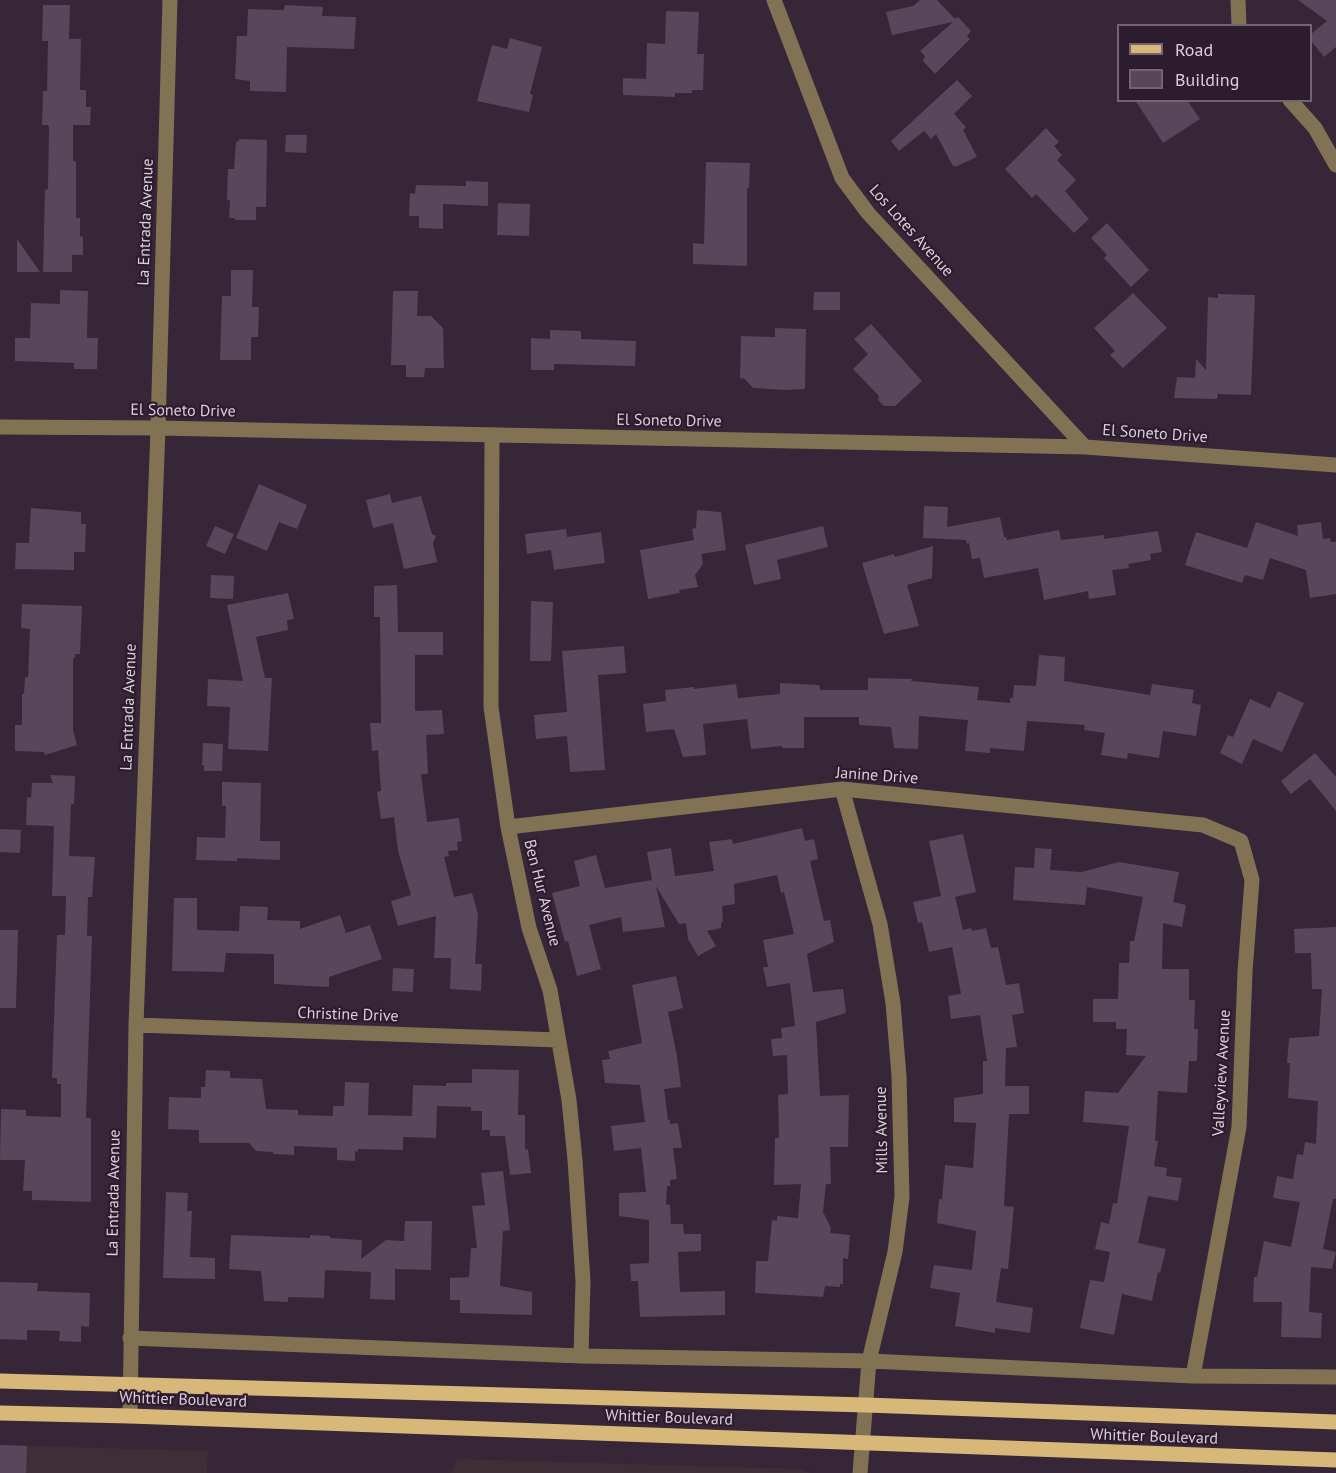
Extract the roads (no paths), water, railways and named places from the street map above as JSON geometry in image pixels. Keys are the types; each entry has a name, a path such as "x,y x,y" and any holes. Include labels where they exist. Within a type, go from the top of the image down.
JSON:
{"main road":[{"name":"Whittier Boulevard","path":"0,1381 1336,1422"},
{"name":"Whittier Boulevard","path":"0,1413 1336,1460"}],"street":[{"name":"La Entrada Avenue","path":"130,1416 136,1025 158,428 170,0"},
{"name":"Los Lotes Avenue","path":"774,0 842,178 868,213 1085,447"},
{"path":"1238,0 1239,24"},
{"path":"1292,102 1315,128 1336,165"},
{"name":"El Soneto Drive","path":"0,427 158,428 1085,447 1336,465"},
{"name":"Ben Hur Avenue","path":"492,435 491,707 508,827 530,928 550,990 569,1100 576,1160 583,1281 581,1356"},
{"name":"Janine Drive","path":"508,827 842,789 1203,825 1241,841"},
{"name":"Mills Avenue","path":"842,789 880,924 894,1003 899,1076 902,1197 895,1252 869,1360 860,1473"},
{"name":"Valleyview Avenue","path":"1193,1376 1239,1127 1245,972 1252,880 1241,841"},
{"name":"Christine Drive","path":"136,1025 558,1040"},
{"path":"130,1338 581,1356 869,1360 1193,1376 1336,1377"}]}
